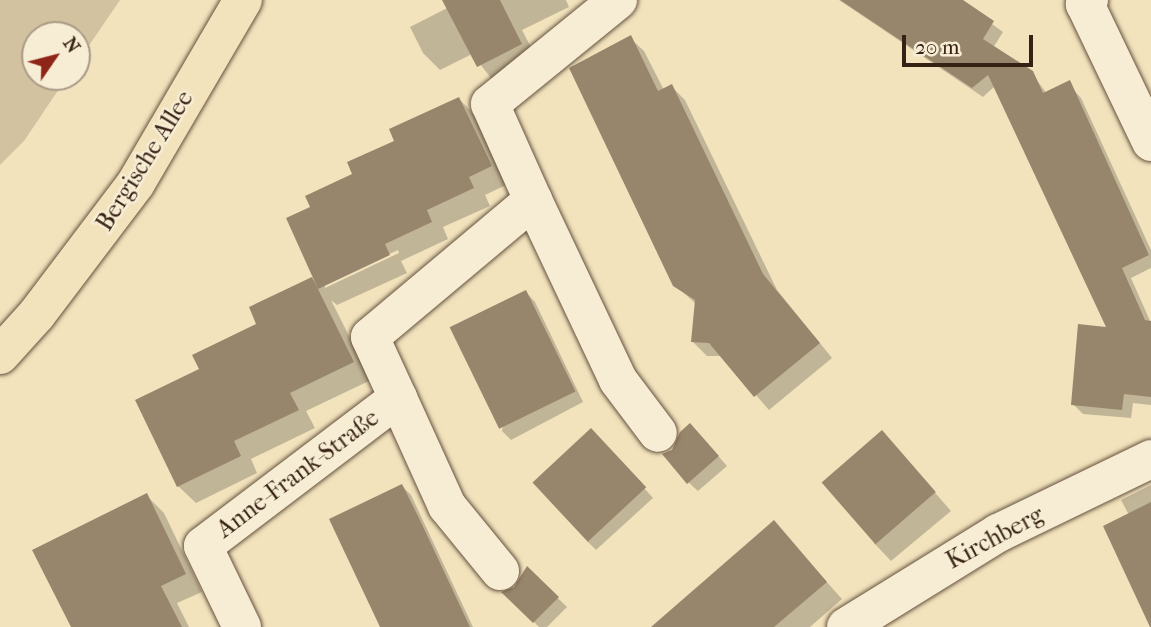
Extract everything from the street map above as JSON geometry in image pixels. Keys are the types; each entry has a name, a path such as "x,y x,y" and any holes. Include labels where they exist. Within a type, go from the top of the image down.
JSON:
{"main road":[{"name":"Bergische Allee","path":"0,355 37,314 136,183 243,0"}],"street":[{"path":"618,0 490,104 618,380 658,433"},
{"path":"1085,1 1151,142"},
{"name":"Anne-Frank-Straße","path":"500,571 447,506 370,337 533,200"},
{"path":"0,326 37,314"},
{"name":"Anne-Frank-Straße","path":"242,627 203,546 398,398"},
{"name":"Kirchberg","path":"859,623 998,533 1151,459"}],"shaded area":[{"path":"0,0 120,0 91,42 91,21 21,21 21,91 58,91 24,141 0,165"}],"building":[{"path":"442,0 500,0 522,44 477,67"},
{"path":"840,0 963,0 994,21 983,39 1033,71 1043,93 1070,80 1149,255 1122,268 1145,320 1151,321 1151,397 1124,394 1122,410 1071,405 1078,324 1106,327 988,75 972,88"},
{"path":"631,35 658,91 672,84 763,274 820,343 754,397 709,343 691,342 695,300 673,286 569,68"},
{"path":"459,97 492,166 469,177 474,188 427,210 432,222 385,244 390,255 318,289 286,218 310,207 305,196 352,174 347,162 394,141 389,129"},
{"path":"312,277 354,362 290,393 299,410 234,441 241,456 177,487 135,400 199,369 192,355 256,324 249,307"},
{"path":"526,290 576,392 499,429 450,327"},
{"path":"690,423 719,456 687,484 662,454 672,450 680,432"},
{"path":"591,428 646,487 588,542 532,483"},
{"path":"882,430 936,492 875,544 822,482"},
{"path":"402,484 470,627 380,627 329,519"},
{"path":"147,493 186,574 161,586 182,627 71,627 32,550"},
{"path":"1151,502 1151,627 1150,627 1103,526"},
{"path":"774,520 827,582 774,627 651,627"},
{"path":"527,566 559,597 533,623 501,592 514,587"}]}
